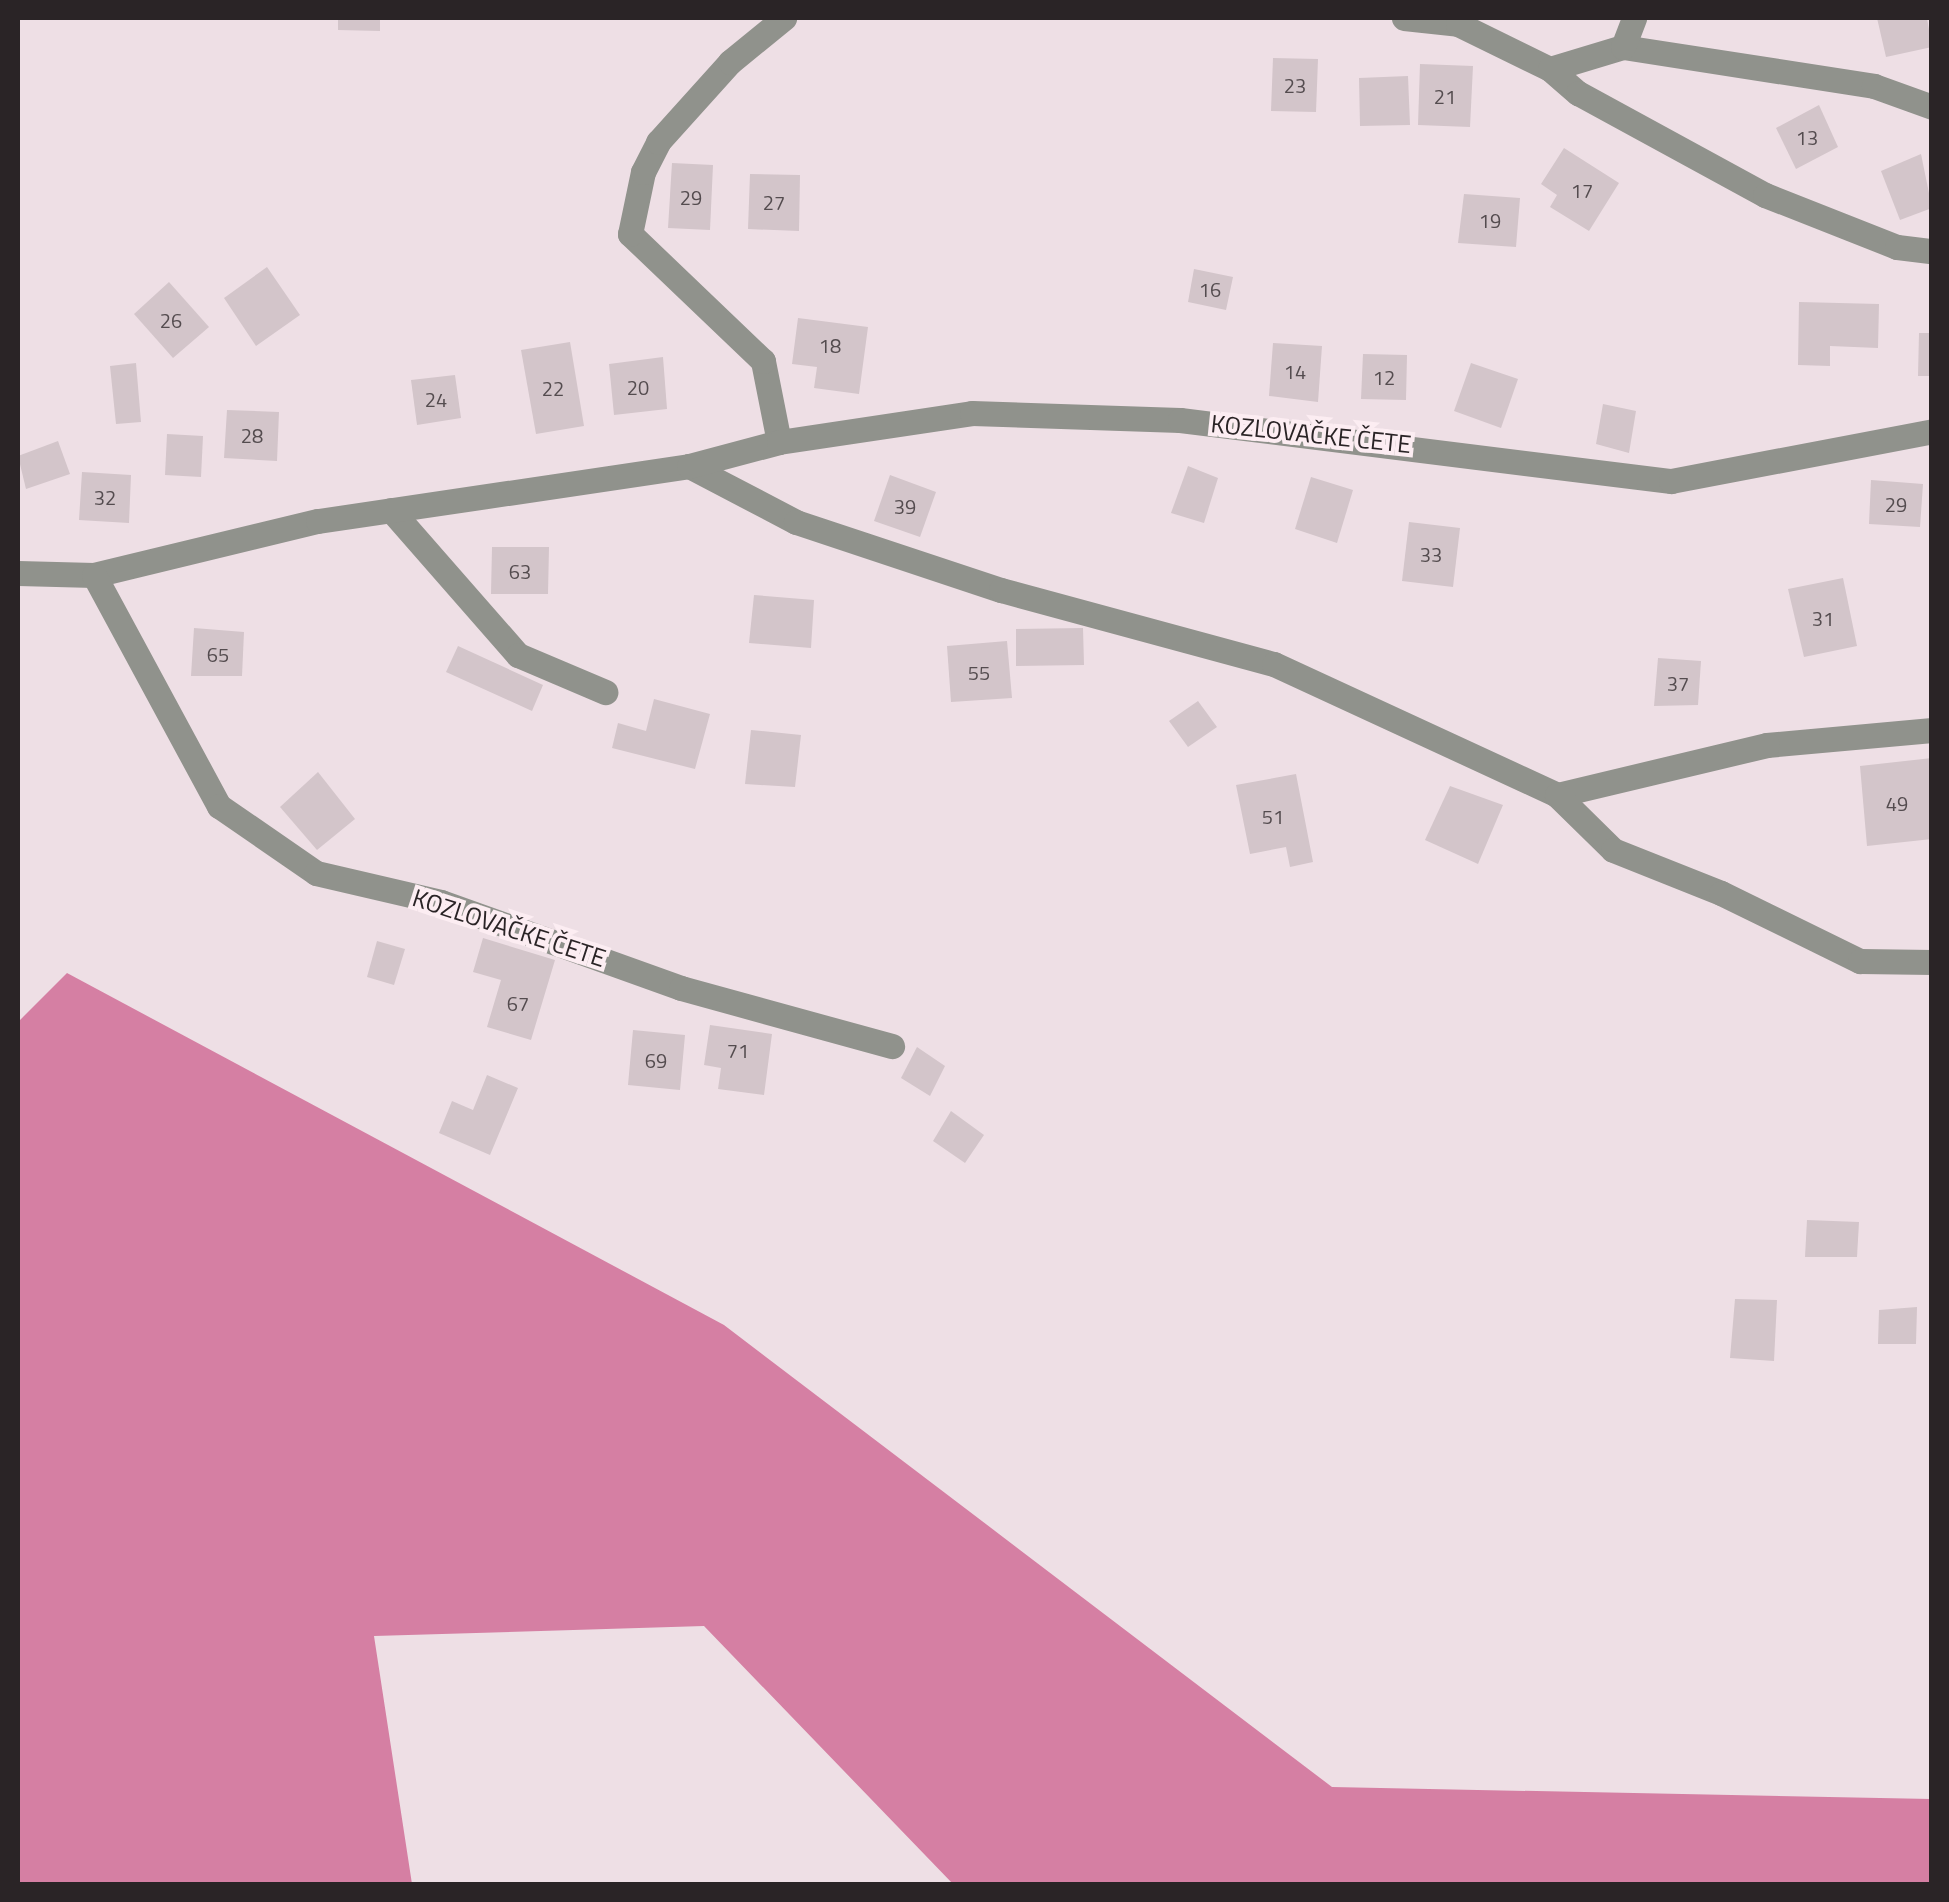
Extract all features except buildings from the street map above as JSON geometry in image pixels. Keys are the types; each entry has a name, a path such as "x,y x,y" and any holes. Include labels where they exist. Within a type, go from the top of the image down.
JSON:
{"street":[{"path":"779,442 763,361 630,234 643,172 658,142 730,62 784,18"},
{"path":"1404,18 1455,21 1550,69 1578,93 1765,196 1897,247 1932,251"},
{"path":"1623,47 1634,18"},
{"path":"1550,69 1623,47 1874,86 1932,107"},
{"name":"KOZLOVAČKE ČETE","path":"18,573 94,575 318,520 688,466 779,442 972,413 1180,420 1671,481 1932,431"},
{"path":"688,466 796,522 1001,590 1274,664 1557,795 1613,850 1721,893 1860,962 1932,962"},
{"path":"390,510 518,655 605,692"},
{"name":"KOZLOVAČKE ČETE","path":"94,575 219,806 316,873 440,902 681,988 892,1046"},
{"path":"1557,795 1767,745 1932,730"}],"shaded area":[{"path":"67,973 724,1325 1332,1787 1931,1799 1931,1884 953,1884 704,1626 374,1636 412,1884 18,1884 18,1022"}]}
